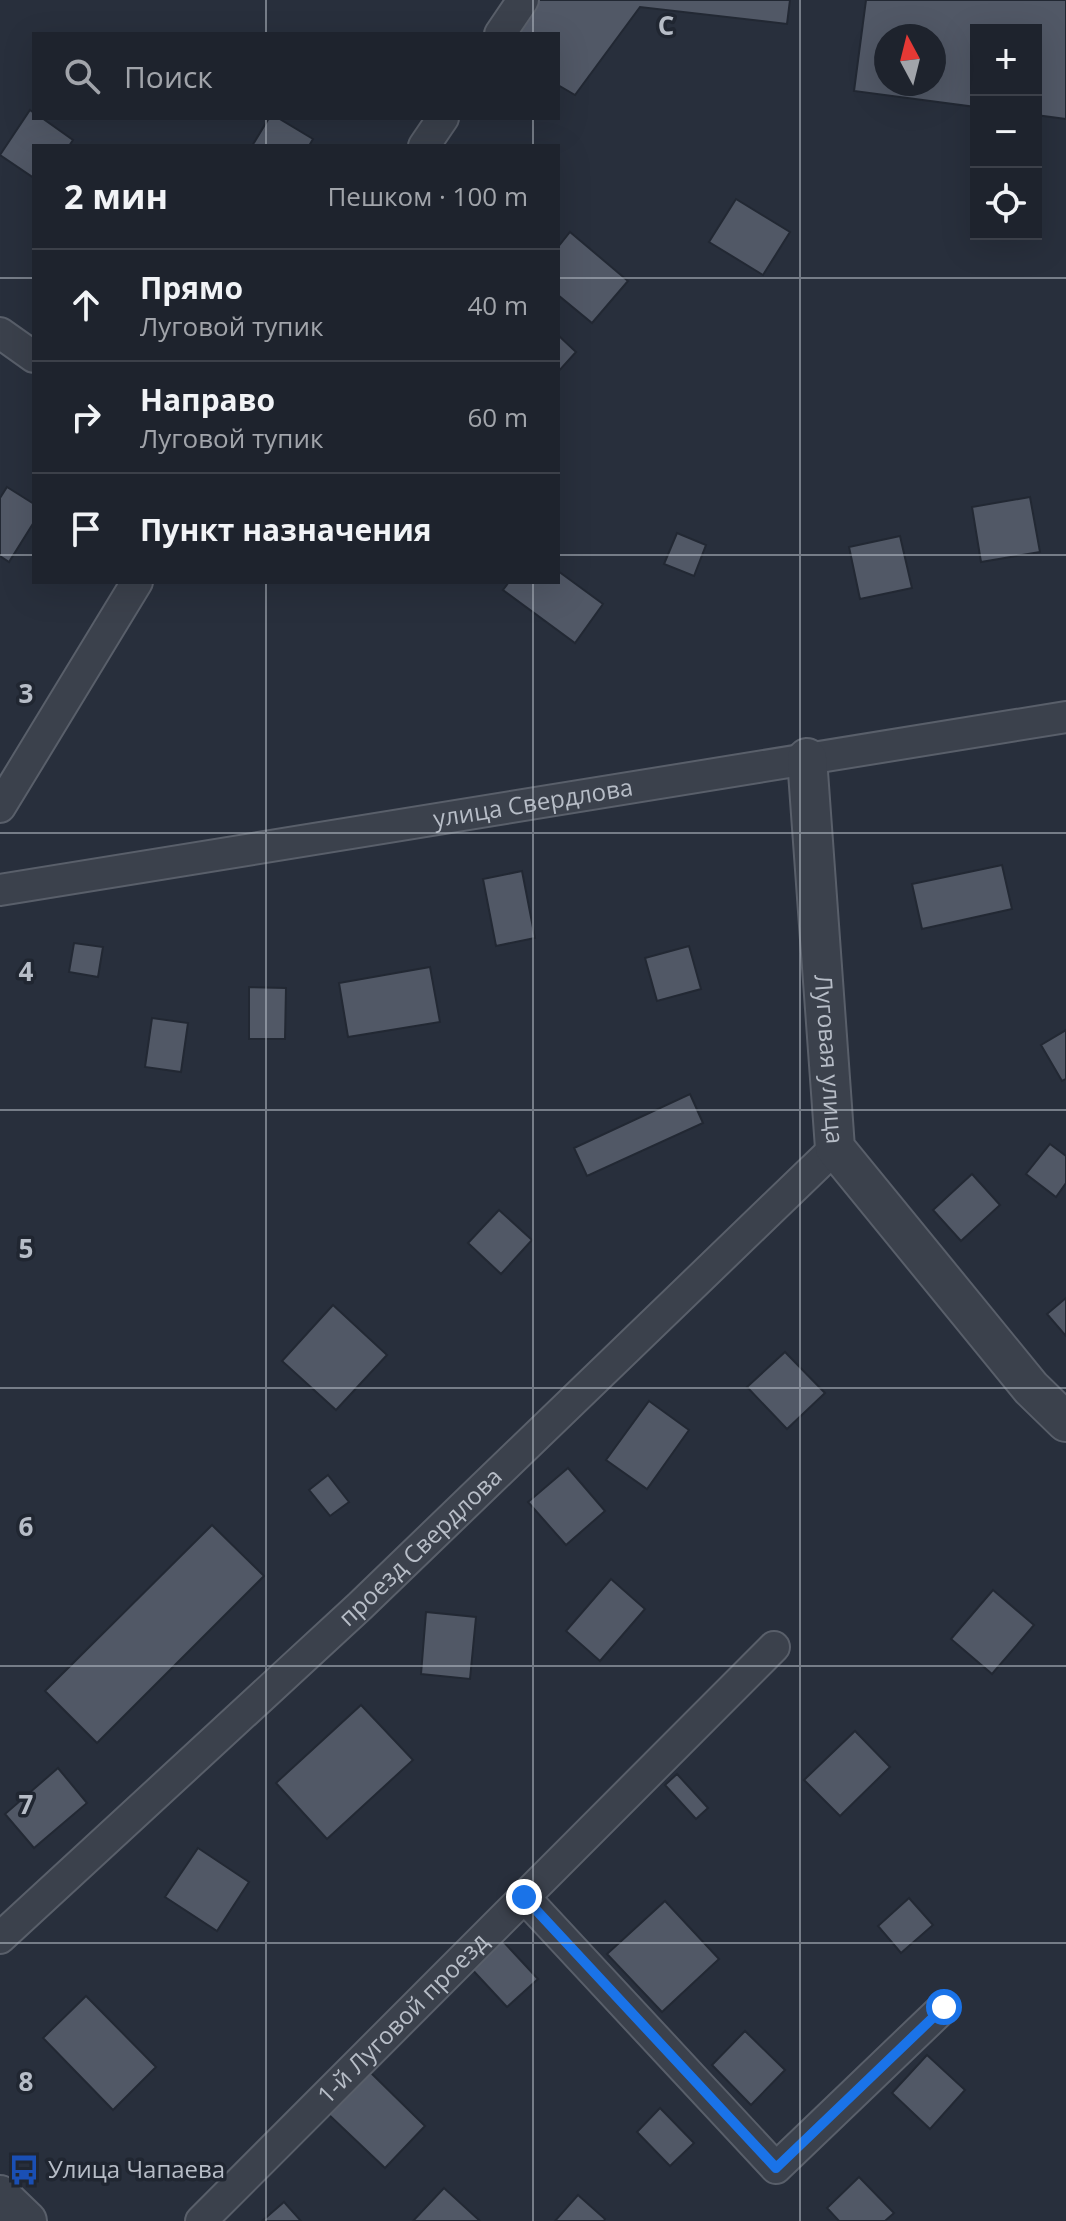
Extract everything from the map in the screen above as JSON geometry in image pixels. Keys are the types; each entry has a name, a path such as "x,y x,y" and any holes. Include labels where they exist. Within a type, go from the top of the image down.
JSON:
{"street":[{"path":"501,32 523,0"},
{"path":"425,144 442,120"},
{"path":"0,333 32,356"},
{"path":"0,807 136,584"},
{"name":"улица Свердлова","path":"0,890 1066,717"},
{"name":"Луговая улица","path":"807,758 835,1148 1031,1388 1066,1422"},
{"name":"проезд Свердлова","path":"0,1938 360,1606 835,1148"},
{"name":"1-й Луговой проезд","path":"201,2221 774,1647"},
{"path":"524,1897 776,2168 944,2007"},
{"path":"0,2195 27,2221"}],"building":[{"path":"535,0 790,0 787,24 640,7 575,95 560,86 560,32 513,32"},
{"path":"866,0 1066,0 1066,119 1042,116 1042,24 970,24 970,106 892,96 946,96 946,24 874,24 874,94 854,91"},
{"path":"30,110 32,120 45,120 73,140 70,144 32,144 32,177 0,155"},
{"path":"268,120 281,120 313,139 310,144 253,144"},
{"path":"736,199 790,232 763,275 709,242"},
{"path":"570,232 628,281 592,323 560,297 560,244"},
{"path":"560,337 576,352 560,370"},
{"path":"7,487 32,503 32,525 9,562 0,556 0,498"},
{"path":"1030,497 1040,552 981,562 972,507"},
{"path":"677,533 706,545 694,576 664,564"},
{"path":"900,536 912,588 860,599 849,547"},
{"path":"560,572 603,604 575,643 503,590 508,584 560,584"},
{"path":"1002,865 1012,909 922,929 912,884"},
{"path":"522,871 535,938 496,946 483,879"},
{"path":"74,943 103,947 98,977 69,972"},
{"path":"689,946 701,989 657,1001 645,958"},
{"path":"430,967 440,1022 348,1037 339,983"},
{"path":"249,987 286,988 285,1039 249,1039"},
{"path":"152,1018 188,1023 181,1072 145,1067"},
{"path":"1066,1030 1066,1079 1062,1081 1041,1045"},
{"path":"690,1094 703,1123 587,1176 574,1148"},
{"path":"1050,1144 1066,1156 1066,1183 1056,1197 1026,1174"},
{"path":"972,1174 1000,1205 961,1241 933,1210"},
{"path":"499,1210 532,1240 501,1274 468,1243"},
{"path":"1066,1298 1066,1336 1047,1314"},
{"path":"333,1305 387,1355 336,1410 282,1361"},
{"path":"785,1352 825,1393 787,1429 747,1387"},
{"path":"649,1401 689,1430 647,1489 606,1460"},
{"path":"568,1468 605,1511 566,1545 528,1502"},
{"path":"328,1475 349,1502 330,1516 309,1490"},
{"path":"212,1525 264,1576 97,1743 45,1691"},
{"path":"611,1579 645,1609 600,1661 566,1631"},
{"path":"993,1590 1034,1625 992,1674 951,1639"},
{"path":"426,1612 476,1617 470,1679 421,1674"},
{"path":"361,1705 413,1760 327,1839 276,1783"},
{"path":"855,1731 890,1767 840,1816 804,1780"},
{"path":"58,1768 87,1803 34,1848 5,1814"},
{"path":"677,1774 708,1808 696,1819 665,1785"},
{"path":"198,1848 249,1882 217,1931 165,1897"},
{"path":"909,1898 933,1925 901,1953 878,1926"},
{"path":"665,1901 719,1959 662,2012 607,1954"},
{"path":"499,1937 538,1979 507,2007 468,1965"},
{"path":"86,1996 156,2067 113,2110 43,2038"},
{"path":"745,2031 785,2070 751,2105 712,2065"},
{"path":"927,2055 965,2090 930,2129 892,2093"},
{"path":"368,2070 425,2126 385,2168 327,2113"},
{"path":"660,2108 694,2143 670,2166 637,2132"},
{"path":"859,2177 894,2213 885,2221 839,2221 827,2208"},
{"path":"444,2188 480,2221 413,2221"},
{"path":"578,2195 605,2219 604,2221 555,2221"},
{"path":"284,2202 301,2221 262,2221"}],"place":[{"name":"Улица Чапаева","path":"24,2170"}],"route":[{"path":"524,1897 776,2168 944,2007"}]}
